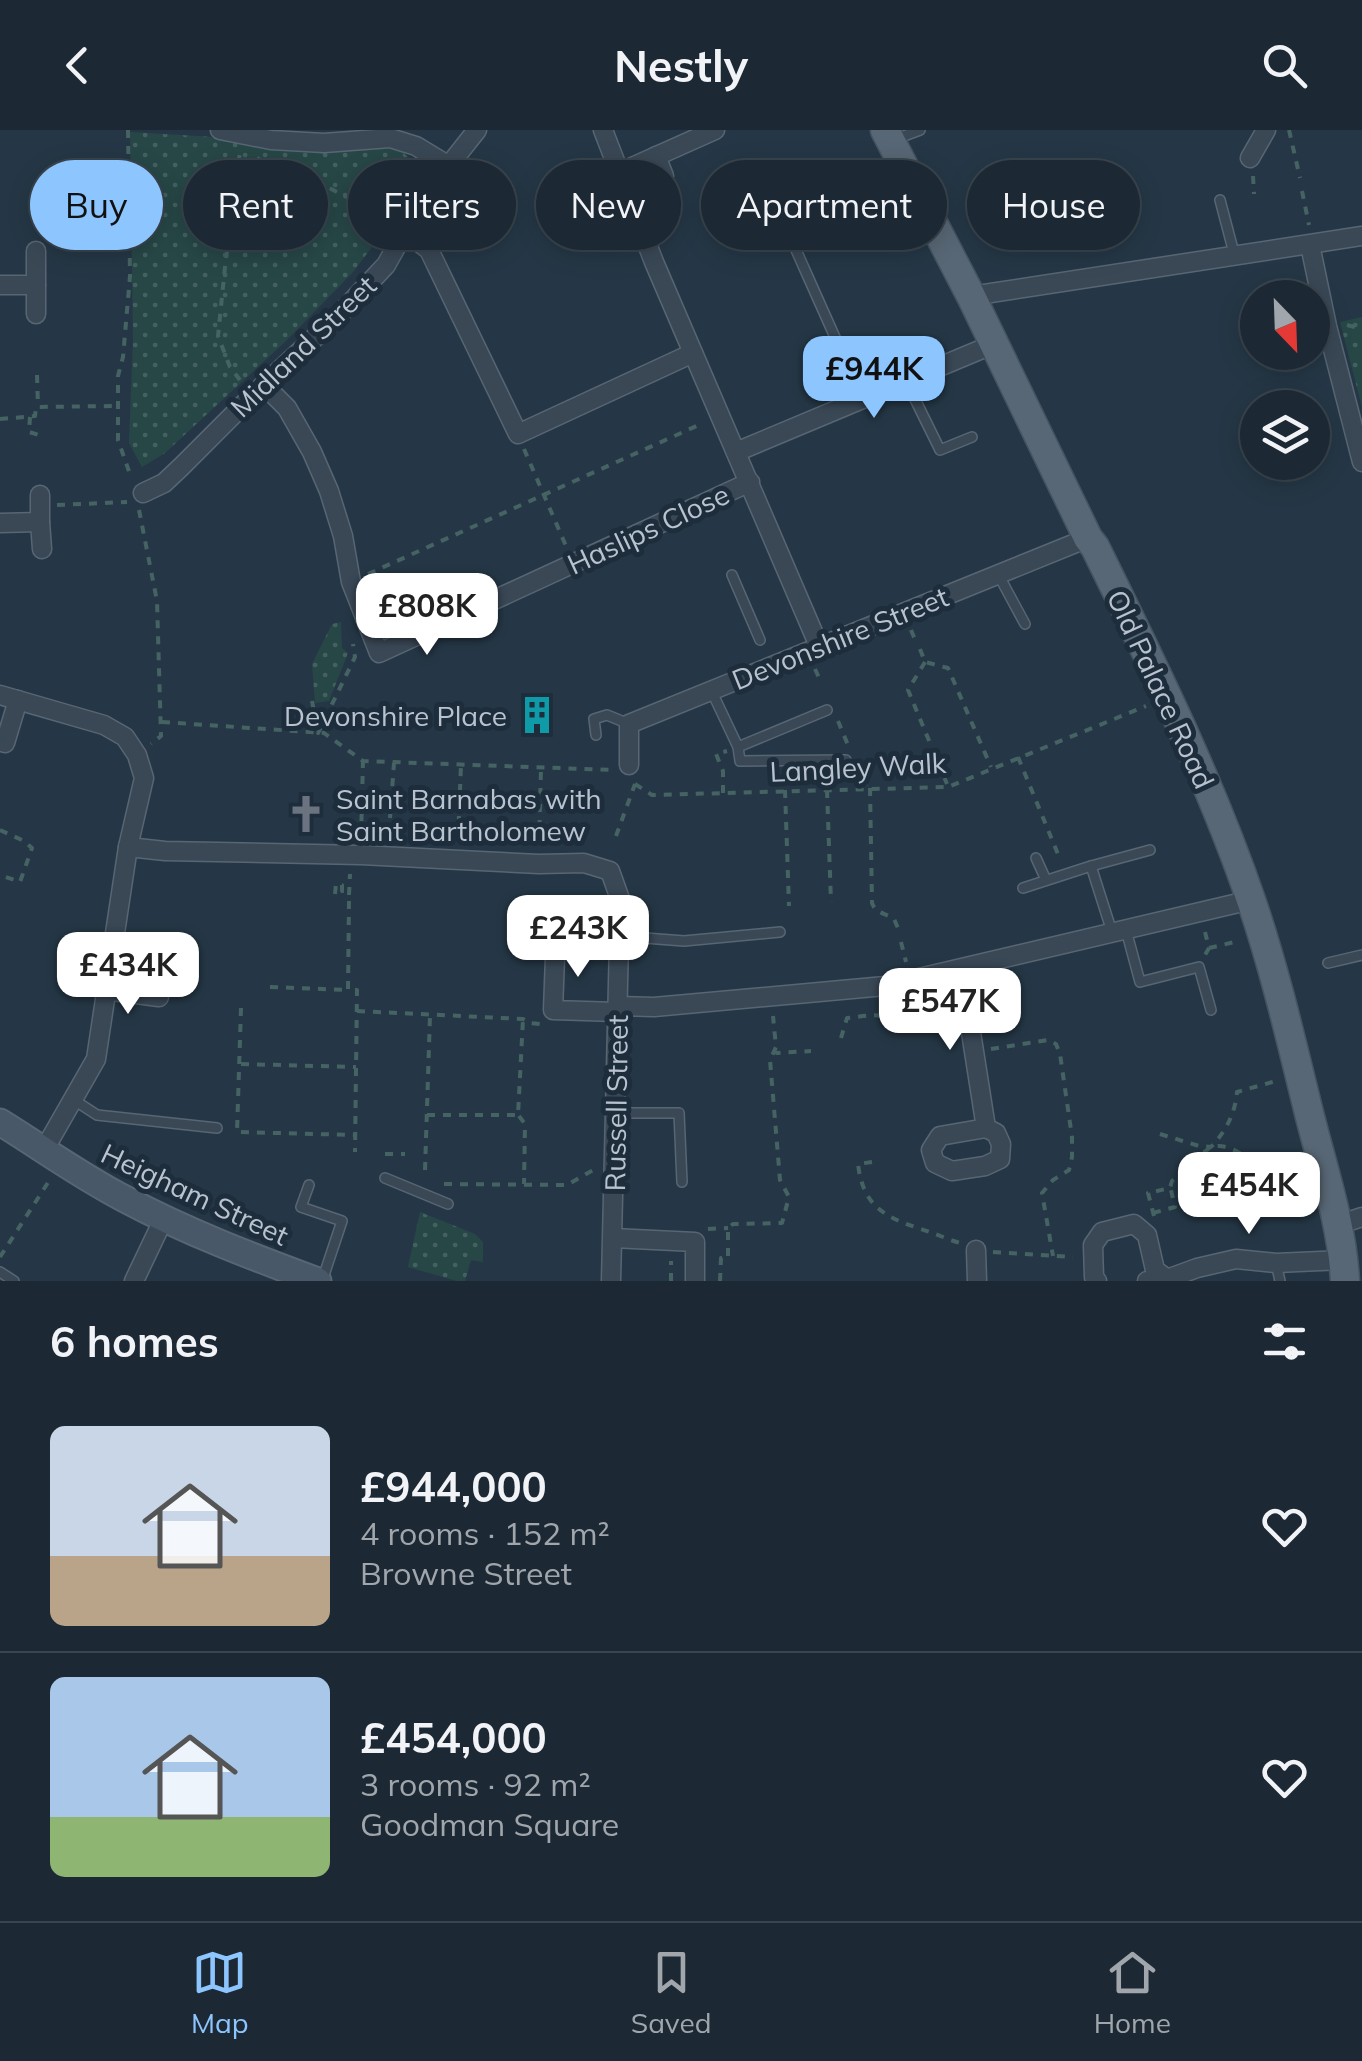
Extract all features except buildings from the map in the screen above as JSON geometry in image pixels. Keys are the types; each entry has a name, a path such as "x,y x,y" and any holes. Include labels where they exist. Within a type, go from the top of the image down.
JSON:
{"main road":[{"name":"Old Palace Road","path":"888,135 901,160"},
{"name":"Old Palace Road","path":"947,249 1169,696 1228,837 1284,1007 1320,1153 1350,1221 1344,1270"}],"street":[{"path":"220,130 240,137 324,143 390,138 416,146 439,160"},
{"name":"Midland Street","path":"454,160 477,130"},
{"path":"603,130 649,250 819,646"},
{"path":"647,160 692,135 716,130"},
{"path":"1251,165 1256,135"},
{"path":"656,156 658,160"},
{"path":"971,296 1362,236"},
{"path":"1310,245 1362,462"},
{"name":"Midland Street","path":"138,493 164,483 182,468 340,314 395,250"},
{"path":"429,250 518,434 693,353"},
{"path":"36,251 36,314"},
{"path":"0,285 36,285"},
{"path":"736,452 994,344"},
{"name":"Haslips Close","path":"258,390 286,408 312,452 343,536 351,582 379,653 750,482"},
{"path":"0,523 40,507 42,549"},
{"name":"Devonshire Street","path":"630,724 1088,538"},
{"path":"6,743 9,698 104,725 125,737 138,755 144,778 128,847 96,1059 74,1100 53,1156"},
{"path":"622,767 630,724"},
{"name":"Russell Street","path":"128,847 584,863 610,871 620,900 611,1281"},
{"path":"556,931 553,1010 617,1009 885,986 1251,900"},
{"path":"956,970 986,1128"},
{"path":"105,990 159,997"},
{"name":"Heigham Street","path":"0,1122 96,1183 164,1218 250,1256 320,1281"},
{"path":"134,1281 164,1218"},
{"path":"1097,1281 1093,1245 1102,1232 1134,1224 1147,1234 1156,1270 1167,1279"},
{"path":"613,1238 696,1242 695,1281"},
{"path":"976,1250 977,1281"},
{"path":"1147,1281 1236,1259 1278,1272 1344,1270"}],"lane":[{"path":"888,135 920,130"},
{"path":"1220,200 1235,256"},
{"path":"796,250 863,400"},
{"path":"906,381 940,450 972,436"},
{"path":"732,574 760,640"},
{"path":"998,574 1024,624"},
{"path":"711,690 738,747 740,761 846,760"},
{"path":"738,747 827,710"},
{"path":"596,735 594,719 607,715 630,724"},
{"path":"1023,888 1150,850"},
{"path":"1036,858 1046,880"},
{"path":"1091,866 1140,982 1199,968 1211,1010"},
{"path":"619,936 684,941 780,932"},
{"path":"1328,963 1362,954"},
{"path":"74,1100 97,1114 217,1128"},
{"path":"616,1113 679,1114 682,1182"},
{"path":"385,1178 448,1204"},
{"path":"309,1185 301,1207 342,1221 320,1281"},
{"path":"0,1272 14,1281"}],"path":[{"path":"128,130 130,276 118,376 118,440 138,493 157,601 162,722 162,736 138,755"},
{"path":"1289,130 1300,178"},
{"path":"240,137 272,168 304,174 348,198"},
{"path":"240,137 218,336 230,367 258,390"},
{"path":"1251,165 1254,194"},
{"path":"1302,191 1310,245"},
{"path":"0,419 35,416 37,375"},
{"path":"38,407 118,406"},
{"path":"30,416 29,432 39,435"},
{"path":"351,582 720,416"},
{"path":"518,434 574,564"},
{"path":"40,507 138,493"},
{"path":"318,733 355,657 352,638"},
{"path":"920,649 925,662"},
{"path":"925,662 948,668 991,768"},
{"path":"925,662 908,690 948,787"},
{"name":"Langley Walk","path":"652,795 948,787 1169,696"},
{"path":"312,701 318,733"},
{"path":"162,722 324,733 363,761 541,769 622,767"},
{"path":"838,722 868,788 872,903 881,914 894,918 898,928"},
{"path":"1018,757 1066,874"},
{"path":"361,856 358,822 363,761"},
{"path":"390,818 394,763"},
{"path":"458,860 461,765"},
{"path":"539,864 541,769"},
{"path":"616,836 635,784"},
{"path":"785,790 790,906"},
{"path":"827,790 831,902"},
{"path":"360,804 391,804"},
{"path":"0,830 32,848 20,882 0,876"},
{"path":"335,894 336,884 342,885 342,891 350,892"},
{"path":"348,990 349,901"},
{"path":"1199,913 1210,948"},
{"path":"1199,968 1210,948 1262,934"},
{"path":"270,987 357,990 355,1152"},
{"path":"720,1281 721,1258 728,1258 728,1228 733,1224 782,1222 789,1197 780,1180 770,1060 776,1047 772,996"},
{"path":"240,1008 237,1132 355,1136"},
{"path":"356,1011 547,1024"},
{"path":"841,1038 847,1018 876,1014 902,1024"},
{"path":"426,1170 430,1015"},
{"path":"523,1020 518,1115 525,1124 524,1184"},
{"path":"974,1052 1048,1040 1056,1044 1060,1054 1073,1148 1069,1170 1053,1180 1042,1194 1052,1256"},
{"path":"772,1052 810,1051"},
{"path":"240,1064 356,1067"},
{"path":"1153,1212 1175,1208 1172,1181 1221,1137 1231,1120 1237,1092 1300,1075"},
{"path":"427,1115 518,1115"},
{"path":"1160,1134 1199,1146 1222,1146 1254,1164 1320,1153"},
{"path":"385,1154 405,1154"},
{"path":"415,1154 426,1154"},
{"path":"0,1257 53,1156"},
{"path":"872,1162 858,1164 860,1182 888,1217 976,1250 1093,1257"},
{"path":"434,1184 567,1185 598,1168 614,1168"},
{"path":"1142,1231 1154,1216 1148,1194 1170,1188"}],"green space":[{"path":"130,132 397,148 412,160 348,160 348,250 370,250 287,340 165,453 142,467 129,443 132,250 163,250 163,160 130,160"},
{"path":"1362,317 1362,407 1340,322"},
{"path":"341,622 342,648 348,653 329,701 315,703 312,664 332,624"},
{"path":"420,1212 475,1234 483,1242 483,1262 471,1260 465,1281 408,1267"}],"place":[{"name":"Devonshire Place","path":"537,715"},
{"name":"Saint Barnabas with Saint Bartholomew","path":"306,814"}]}
